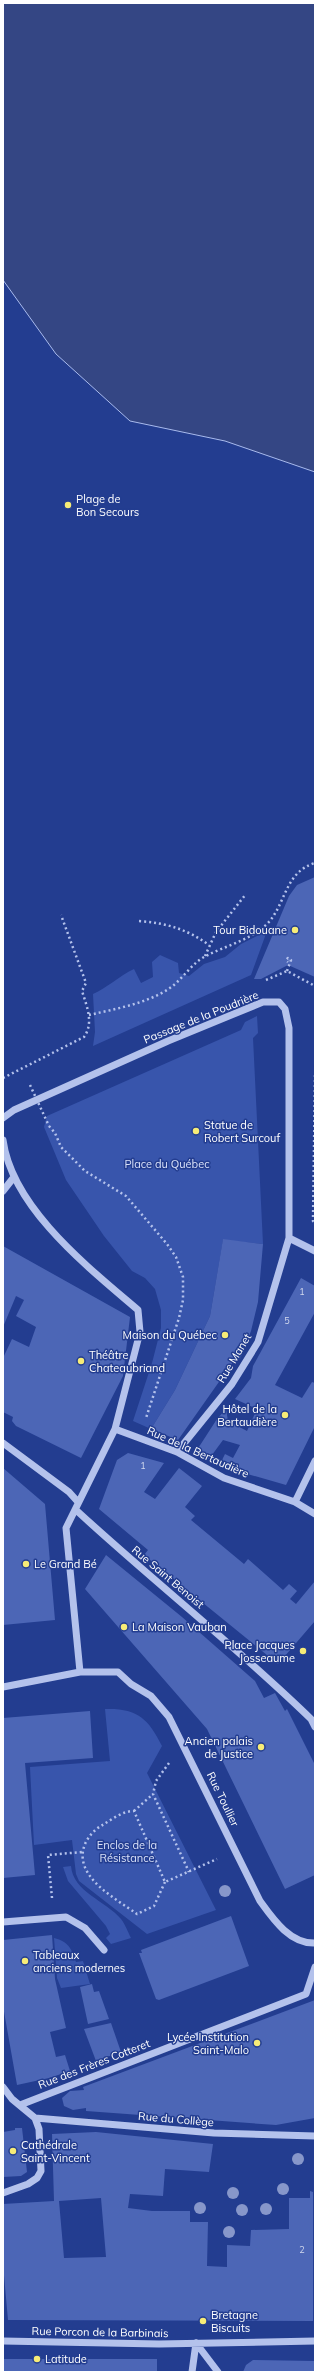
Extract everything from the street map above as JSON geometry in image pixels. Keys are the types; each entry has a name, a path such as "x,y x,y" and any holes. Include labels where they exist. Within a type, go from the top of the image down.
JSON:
{"street":[{"name":"Passage de la Poudrière","path":"3,1118 14,1110 168,1041 263,1002 279,1002 285,1009 289,1028 289,1238"},
{"path":"3,1140 7,1159 14,1177 44,1222 66,1248 138,1310 140,1332 115,1429 66,1528 80,1672"},
{"path":"3,1192 14,1177"},
{"path":"289,1238 315,1251"},
{"name":"Rue Manet","path":"177,1452 232,1384 258,1342 289,1238"},
{"name":"Rue de la Bertaudière","path":"115,1429 177,1452 224,1478 295,1502 315,1514"},
{"path":"3,1443 69,1492 78,1502"},
{"path":"295,1502 315,1461"},
{"name":"Rue Saint Benoist","path":"76,1510 116,1547 268,1677 312,1720 315,1727"},
{"name":"Rue Toullier","path":"3,1687 80,1672 118,1672 131,1684 151,1696 169,1717 260,1901 276,1924 292,1936 308,1943 315,1943"},
{"path":"3,1922 66,1917 85,1928 104,1950"},
{"name":"Rue des Frères Cotteret","path":"20,2105 306,1994 315,1967"},
{"path":"3,2087 12,2099 35,2118 39,2129 41,2172 37,2178 28,2184 3,2193"},
{"name":"Rue du Collège","path":"35,2118 214,2133 315,2136"},
{"name":"Rue Porcon de la Barbinais","path":"3,2341 196,2343 315,2341"},
{"path":"192,2372 196,2343"},
{"path":"196,2343 218,2372"}],"path":[{"path":"89,1015 130,1006 168,989 205,956 232,945 265,926 276,913 283,893 304,866 315,863"},
{"path":"205,956 216,932 246,894"},
{"path":"3,1078 84,1037 89,1030 89,1015 82,991 86,982 61,915"},
{"path":"139,921 164,923 193,934 209,945"},
{"path":"287,971 291,960 288,958 286,960 288,962"},
{"path":"315,1075 313,1221 315,1224"},
{"path":"30,1085 49,1126 55,1133 61,1147 85,1171 126,1196 167,1244 176,1257 183,1277 183,1300 179,1318 139,1438"},
{"path":"183,1744 156,1781 153,1794 134,1811 127,1811 97,1828 86,1841 82,1852 85,1868 91,1878 136,1914 154,1906 165,1882 236,1851"},
{"path":"153,1794 189,1872"},
{"path":"134,1811 165,1882"},
{"path":"50,1876 48,1855 82,1852"}],"green space":[{"path":"267,931 251,975 93,1046 95,1032 93,994 134,969 141,983 153,977 152,962 160,955 178,963 179,973 189,976 204,964 225,957 241,944"},
{"name":"Place du Québec","path":"257,1016 258,1033 253,1038 263,1244 223,1240 210,1316 175,1390 151,1429 133,1421 152,1363 161,1328 161,1310 155,1289 145,1278 132,1271 104,1236 66,1180 44,1127 47,1116 241,1030 245,1022"},
{"name":"Enclos de la Résistance","path":"105,1709 125,1710 133,1713 146,1722 157,1736 162,1746 147,1773 216,1910 147,1934 79,1881 76,1874 72,1840 34,1845 30,1767 110,1761"},
{"path":"71,1866 73,1875 78,1883 91,1896 121,1919 131,1938 111,1944 106,1938 110,1934 106,1926 68,1881 63,1867"},
{"path":"54,1938 63,1941 69,1946 76,1962 83,1961 90,1984 61,1988 57,1978"}],"shaded area":[{"path":"3,3 315,3 315,472 225,441 130,421 56,354 3,280"}],"building":[{"name":"Tour Bidouane","path":"315,877 315,977 288,965 261,979 254,979 289,896 297,885"},
{"name":"Maison du Québec","path":"223,1239 263,1244 258,1302 251,1331 240,1359 233,1362 178,1440 151,1429 175,1390 210,1316"},
{"name":"Théâtre Chateaubriand","path":"3,1246 130,1317 123,1376 81,1458 16,1426 12,1421 13,1417 3,1412 3,1358 12,1339 29,1347 36,1327 16,1316 24,1300 16,1296 3,1327"},
{"name":"Hôtel de la Bertaudière","path":"301,1278 315,1286 315,1312 275,1385 302,1398 312,1382 315,1383 315,1426 286,1485 230,1469 220,1464 225,1454 233,1458 240,1445 223,1440 209,1459 195,1453 217,1419 226,1409 228,1421 247,1431 257,1409 235,1399 251,1378 253,1366"},
{"path":"128,1453 164,1463 144,1492 155,1499 179,1468 202,1486 185,1507 195,1516 191,1520 244,1564 248,1559 283,1590 289,1584 297,1591 290,1599 296,1604 315,1581 315,1621 278,1664 144,1555 148,1550 99,1509 117,1460"},
{"name":"Le Grand Bé","path":"3,1468 45,1504 55,1620 3,1625"},
{"name":"Ancien palais de Justice","path":"106,1555 182,1617 255,1681 264,1698 275,1693 285,1711 287,1709 315,1765 315,1875 285,1889 207,1729 85,1589"},
{"path":"90,1711 93,1758 25,1763 35,1875 3,1878 3,1718"},
{"path":"231,1916 249,1966 159,2000 156,1999 139,1953 142,1953 141,1950"},
{"path":"52,1935 55,1979 66,2028 50,2032 56,2057 65,2055 70,2071 49,2078 17,2085 3,2006 3,1940"},
{"path":"92,1984 94,1992 99,1991 109,2019 88,2024 80,1987"},
{"name":"Lycée Institution Saint-Malo","path":"315,2000 315,2118 276,2125 86,2111 86,2108 73,2110 64,2106 62,2098 70,2091 84,2090 83,2087"},
{"path":"111,2023 121,2052 96,2061 84,2029"},
{"name":"Cathédrale Saint-Vincent","path":"15,2128 22,2128 27,2172 21,2176 3,2177 3,2132 15,2130"},
{"path":"96,2132 213,2144 209,2172 165,2169 163,2196 130,2194 128,2208 152,2211 190,2211 190,2222 208,2222 207,2266 227,2267 227,2245 250,2246 251,2230 289,2229 289,2198 310,2198 310,2191 313,2192 313,2321 8,2320 3,2264 3,2204 54,2201 52,2134","holes":["101,2198 106,2257 64,2258 59,2201"]},
{"path":"3,2359 157,2359 157,2372 3,2372"},
{"path":"253,2360 315,2361 315,2372 243,2372 246,2365"}],"place":[{"name":"Plage de Bon Secours","path":"68,505"},
{"name":"Tour Bidouane","path":"295,930"},
{"name":"Statue de Robert Surcouf","path":"196,1131"},
{"name":"Maison du Québec","path":"225,1335"},
{"name":"Théâtre Chateaubriand","path":"81,1361"},
{"name":"Hôtel de la Bertaudière","path":"285,1415"},
{"name":"Le Grand Bé","path":"26,1564"},
{"name":"La Maison Vauban","path":"124,1627"},
{"name":"Place Jacques Josseaume","path":"303,1651"},
{"name":"Ancien palais de Justice","path":"261,1747"},
{"name":"Tableaux anciens modernes","path":"25,1961"},
{"name":"Lycée Institution Saint-Malo","path":"257,2043"},
{"name":"Cathédrale Saint-Vincent","path":"13,2151"},
{"name":"Bretagne Biscuits","path":"203,2321"},
{"name":"Latitude","path":"37,2359"}]}
